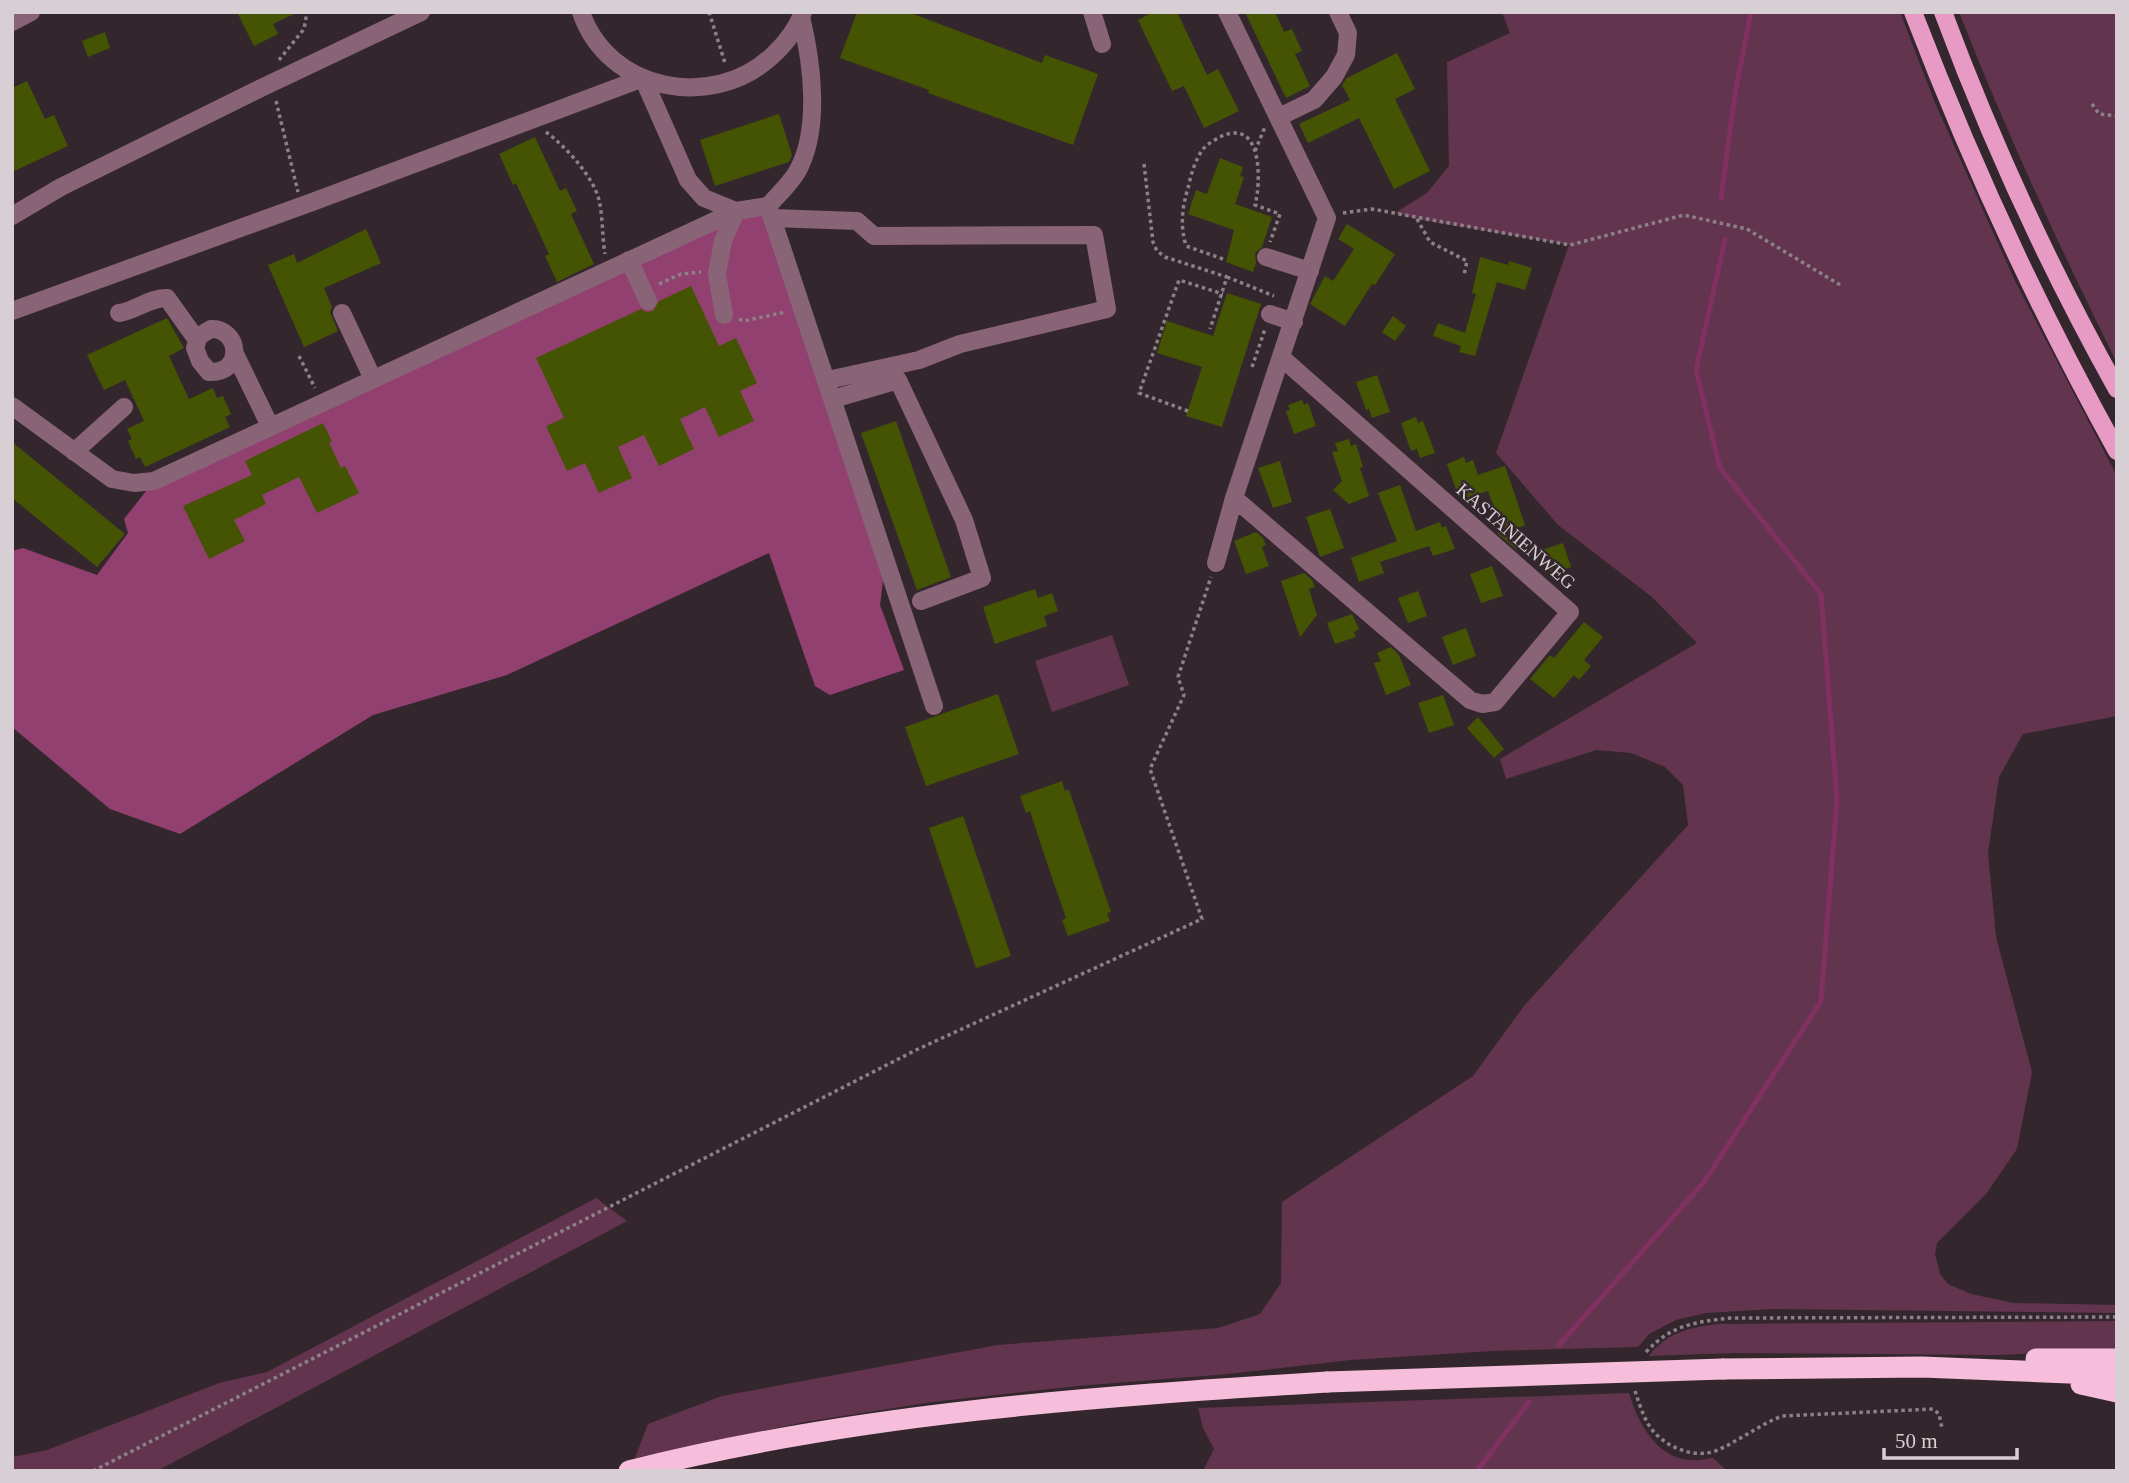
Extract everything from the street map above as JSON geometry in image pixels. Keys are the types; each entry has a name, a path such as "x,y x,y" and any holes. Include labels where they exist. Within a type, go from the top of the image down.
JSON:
{"highway":[{"path":"629,1471 798,1437 952,1413 1074,1400 1327,1382 1723,1369 1922,1367 2043,1359 2117,1359"},
{"path":"1922,1367 2117,1375"},
{"path":"2038,1373 2063,1382 2117,1392"}],"main road":[{"path":"1913,12 1990,200 2087,398 2117,451"},
{"path":"1942,12 1969,81 2043,244 2117,389"}],"street":[{"path":"12,22 31,12"},
{"path":"12,216 61,187 421,12"},
{"path":"581,12 598,44 619,64 643,78 671,87 701,88 730,82 760,67 784,45 802,15"},
{"path":"1092,12 1102,44"},
{"path":"1216,563 1234,498 1327,218 1227,12"},
{"path":"1279,117 1314,100 1334,77 1346,55 1348,33 1338,12"},
{"path":"770,212 797,171 811,128 811,58 802,15"},
{"path":"12,311 643,78"},
{"path":"643,78 688,180 704,198 736,211 857,220 874,236 1094,235 1107,309 960,344 919,360 828,380"},
{"path":"12,406 112,479 134,483 154,481 736,211"},
{"path":"724,315 717,274 723,242 736,211"},
{"path":"770,212 828,380 934,706"},
{"path":"1266,257 1310,271"},
{"path":"629,260 645,296"},
{"path":"119,313 167,298 197,340 197,355 209,372 228,368 233,363 235,354"},
{"path":"342,313 373,379"},
{"path":"1270,314 1294,322"},
{"path":"197,340 205,332 219,329 228,335 270,426"},
{"name":"KASTANIENWEG","path":"1234,498 1470,699 1482,704 1495,702 1570,612 1282,358"},
{"path":"834,399 898,380 964,520 982,578 921,601"},
{"path":"74,452 124,407"}],"path":[{"path":"302,206 271,84 274,66 304,29 307,12"},
{"path":"709,12 730,82"},
{"path":"2092,104 2099,114 2117,116"},
{"path":"531,121 559,142 594,185 600,202 608,270"},
{"path":"1223,259 1186,246 1181,214 1193,169 1204,148 1216,139 1237,133 1248,139 1257,157 1259,188 1255,205 1279,214 1266,257"},
{"path":"1143,163 1153,242 1157,251 1165,257 1276,297"},
{"path":"1327,218 1350,210 1372,209 1570,245 1684,215 1747,229 1842,286"},
{"path":"1417,219 1430,242 1467,261 1464,275"},
{"path":"645,296 681,274 698,271 717,274"},
{"path":"1210,329 1227,278"},
{"path":"1188,411 1139,393 1179,280 1222,294"},
{"path":"724,315 744,321 802,308"},
{"path":"299,356 322,402"},
{"path":"93,1471 916,1050 1202,919 1150,769 1184,695 1178,677 1216,563"}],"shaded area":[{"path":"1502,12 1900,12 1935,103 2015,281 2117,476 2117,716 2023,734 1999,777 1988,853 1996,937 2032,1072 2017,1149 1986,1194 1937,1243 1935,1254 1940,1274 1948,1284 1971,1294 2013,1303 2117,1305 2117,1313 1773,1309 1706,1313 1676,1320 1649,1334 1638,1347 1492,1351 1350,1360 932,1402 805,1422 635,1458 648,1424 722,1396 998,1345 1218,1328 1260,1314 1281,1283 1282,1202 1473,1076 1524,1006 1688,825 1683,785 1665,767 1631,753 1596,750 1506,779 1500,759 1697,643 1652,597 1558,525 1496,453 1569,245 1395,213 1427,193 1449,166 1447,62 1510,33"},
{"path":"1959,12 2117,12 2117,363 2034,189"},
{"path":"768,206 883,581 880,605 904,670 830,695 815,686 769,553 507,675 373,715 180,834 110,809 12,727 12,551 23,548 97,575 128,533 124,519 154,481"},
{"path":"1112,635 1129,685 1052,712 1035,661"},
{"path":"596,1198 627,1221 157,1471 12,1471 12,1457 47,1450 219,1383 267,1372"},
{"path":"2117,1321 2117,1350 1996,1355 1734,1353 1649,1356 1664,1341 1680,1332 1719,1324"},
{"path":"1629,1393 1643,1426 1667,1453 1693,1460 1713,1458 1727,1471 1203,1471 1214,1449 1203,1428 1198,1408"}],"building":[{"path":"237,12 298,12 273,24 278,34 254,46"},
{"path":"857,12 908,12 1042,63 1045,55 1098,74 1073,145 840,58"},
{"path":"1153,12 1177,12 1207,75 1218,69 1239,111 1204,128 1184,86 1172,91 1138,20"},
{"path":"1245,12 1275,12 1284,32 1292,29 1302,51 1295,54 1310,86 1286,98"},
{"path":"105,32 110,48 88,57 82,41"},
{"path":"1397,53 1415,89 1395,99 1430,171 1394,189 1359,118 1308,143 1299,124 1350,100 1342,85 1347,78"},
{"path":"27,81 45,119 54,115 68,146 12,172 12,88"},
{"path":"779,114 792,155 789,162 715,186 700,140"},
{"path":"535,137 560,191 566,188 577,211 571,214 594,264 557,282 545,256 549,254 516,183 513,185 499,154"},
{"path":"1220,158 1243,167 1240,176 1244,177 1235,204 1272,217 1262,247 1255,253 1253,272 1226,262 1234,230 1188,214 1196,190 1207,194"},
{"path":"1347,224 1395,254 1345,326 1310,304 1325,276 1333,281 1354,249 1338,239"},
{"path":"366,229 381,263 324,288 338,331 304,347 268,265 294,254 297,263"},
{"path":"1480,257 1532,268 1525,290 1497,282 1475,356 1459,352 1461,346 1433,336 1438,323 1465,333 1476,294 1472,293"},
{"path":"691,286 719,346 736,338 757,383 740,391 754,421 719,437 705,407 680,419 694,449 659,466 644,435 618,447 632,478 599,493 585,463 567,471 546,426 564,418 536,358 641,309 646,312 653,311 659,301"},
{"path":"1227,293 1261,304 1222,427 1186,416 1202,367 1157,353 1167,321 1213,336"},
{"path":"1393,316 1406,326 1395,341 1382,332"},
{"path":"167,318 184,348 169,356 189,399 213,388 217,398 223,396 231,414 225,417 230,427 145,467 140,457 136,459 128,441 132,439 127,429 144,421 125,380 104,390 87,355"},
{"path":"1377,375 1390,412 1372,418 1369,409 1366,410 1356,382"},
{"path":"1302,400 1304,405 1308,403 1316,426 1294,434 1286,411 1290,410 1288,405"},
{"path":"1416,417 1418,423 1423,421 1435,453 1420,458 1417,449 1411,451 1401,423"},
{"path":"896,421 951,577 917,590 861,433"},
{"path":"323,423 341,468 345,466 359,493 317,513 299,477 262,495 266,504 234,520 245,541 209,559 183,506 252,475 245,461"},
{"path":"1349,439 1351,446 1356,444 1369,496 1349,504 1333,490 1342,481 1332,452 1338,451 1335,443"},
{"path":"12,442 125,534 97,567 12,498"},
{"path":"1464,457 1466,463 1473,460 1478,475 1505,466 1525,525 1510,531 1517,550 1497,533 1502,528 1488,491 1466,498 1462,490 1457,492 1447,464"},
{"path":"1280,461 1292,502 1273,508 1258,468"},
{"path":"1400,485 1416,531 1440,522 1442,528 1446,526 1455,549 1433,556 1429,546 1380,562 1384,573 1359,582 1351,558 1397,541 1378,493"},
{"path":"1330,509 1344,548 1320,557 1306,517"},
{"path":"1256,532 1266,545 1262,547 1269,566 1246,574 1234,541"},
{"path":"1563,543 1571,567 1550,574 1542,550"},
{"path":"1492,566 1503,596 1481,603 1470,574"},
{"path":"1304,573 1315,587 1309,589 1317,615 1300,637 1281,581"},
{"path":"1035,589 1038,598 1052,593 1058,611 1044,616 1047,626 995,644 983,607"},
{"path":"1418,591 1427,616 1408,623 1398,598"},
{"path":"1352,614 1359,629 1354,632 1356,637 1335,644 1327,623"},
{"path":"1584,622 1603,637 1584,660 1591,666 1579,680 1574,675 1554,698 1530,679 1550,655 1554,658"},
{"path":"1466,628 1476,656 1453,665 1442,637"},
{"path":"1391,647 1399,655 1411,685 1386,695 1374,663 1381,661 1377,653"},
{"path":"998,694 1019,754 926,786 905,727"},
{"path":"1443,695 1454,725 1429,733 1418,703"},
{"path":"1478,717 1504,749 1494,758 1467,728"},
{"path":"1062,781 1065,791 1069,790 1111,912 1107,913 1110,921 1068,936 1062,920 1066,918 1030,811 1026,813 1020,796"},
{"path":"963,816 1011,956 976,968 929,828"}],"waterway":[{"path":"1721,198 1735,94 1751,12"},
{"path":"1559,1345 1704,1182 1821,1001 1837,799 1821,594 1720,468 1696,370 1725,240"},
{"path":"1477,1471 1529,1402"}]}
